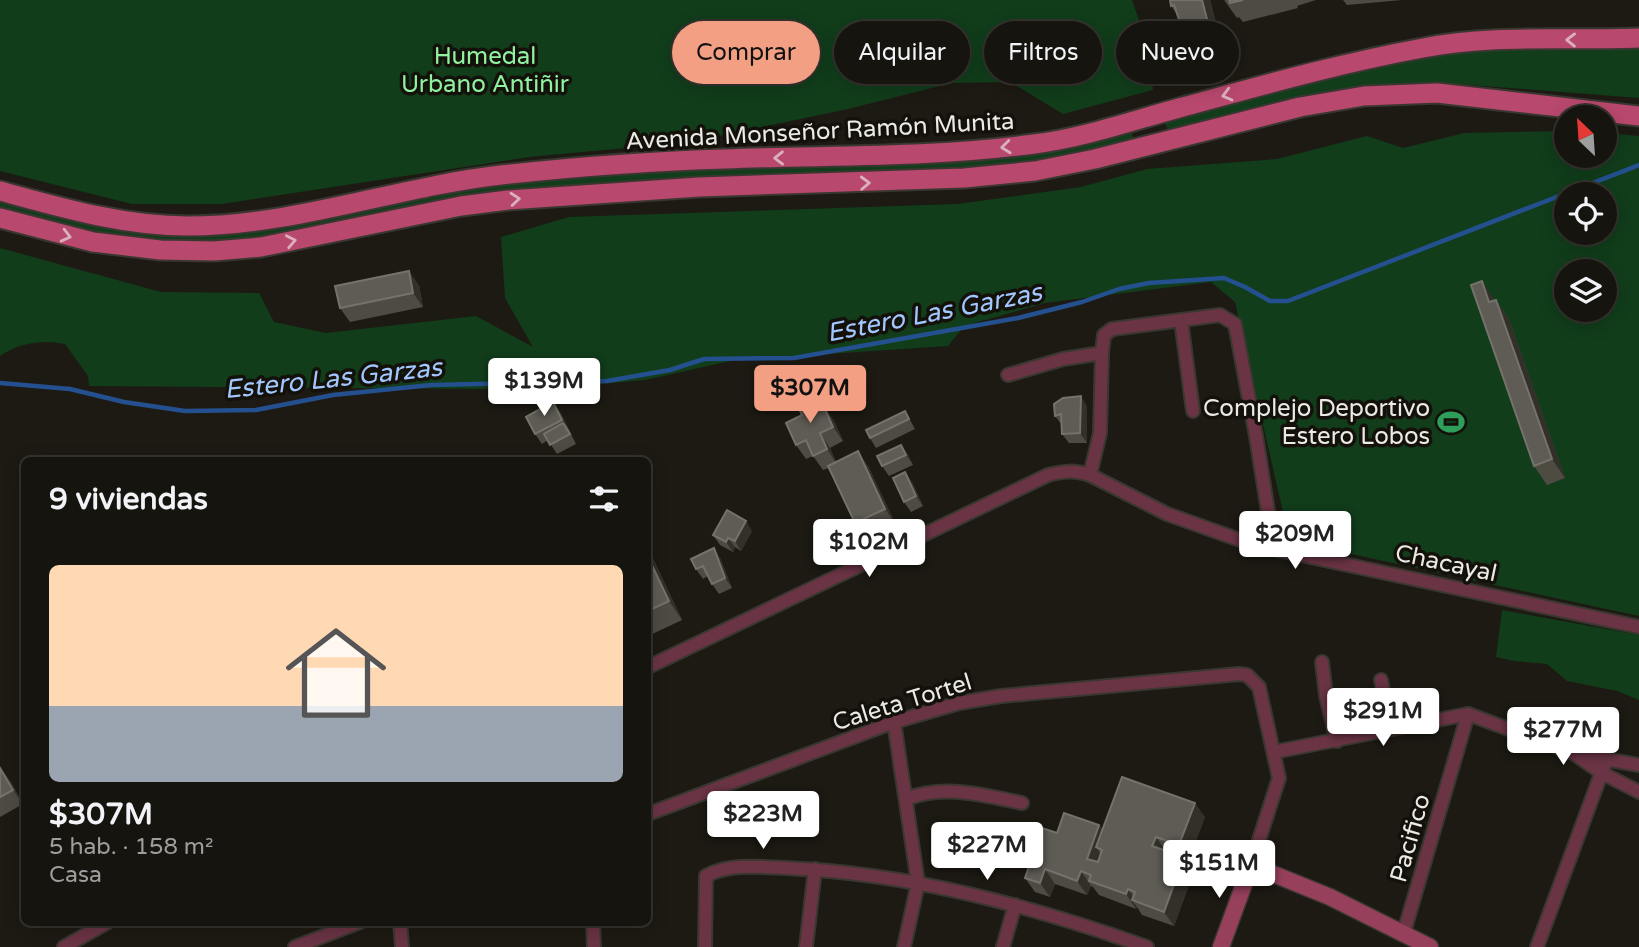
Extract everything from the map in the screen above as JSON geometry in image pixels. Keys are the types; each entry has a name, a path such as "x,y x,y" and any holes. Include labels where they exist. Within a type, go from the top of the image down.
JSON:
{"main road":[{"name":"Avenida Monseñor Ramón Munita","path":"0,191 122,221 168,226 257,221 438,184 502,175 689,161 1003,148 1070,138 1268,84 1429,46 1519,39 1639,38"},
{"name":"Avenida Monseñor Ramón Munita","path":"0,218 93,242 160,250 214,251 271,245 448,209 508,200 699,187 870,183 1061,168 1140,146 1332,100 1401,93 1437,93 1639,116"},
{"path":"1156,114 1164,140"},
{"path":"1133,121 1140,146"}],"street":[{"path":"651,666 1048,475 1076,471 1090,475 1100,433 1104,335 1112,329 1220,315 1235,324 1274,549"},
{"path":"1181,320 1194,411"},
{"path":"1008,375 1063,359 1102,353"},
{"name":"Chacayal","path":"1090,475 1167,514 1212,531 1274,549 1639,627"},
{"path":"1322,662 1326,696 1337,741"},
{"name":"Caleta Tortel","path":"651,813 894,722 959,703 1001,696 1228,674 1247,675 1259,687 1274,752"},
{"path":"1381,680 1391,729"},
{"path":"1221,947 1279,778 1274,752 1468,714 1573,753 1639,765"},
{"name":"Pacifico","path":"1404,933 1468,714"},
{"path":"894,722 918,883 904,947"},
{"path":"1573,753 1602,773 1639,792"},
{"path":"1537,947 1607,758"},
{"path":"906,799 937,791 969,792 1022,803"},
{"path":"1251,864 1330,897 1430,947"},
{"path":"705,947 706,876 714,872 747,867 815,869 918,883 1015,905 1111,941 1147,947"},
{"path":"807,947 815,869"},
{"path":"1003,947 1015,905"},
{"path":"64,947 101,926"},
{"path":"295,947 350,926"},
{"path":"400,926 402,947"},
{"path":"593,926 594,947"}],"green space":[{"name":"Humedal Urbano Antiñir","path":"0,0 1132,0 1139,21 1116,21 1116,84 1153,84 1153,90 1063,114 1013,84 1102,84 1102,21 984,21 984,82 970,83 970,21 834,21 834,84 948,84 848,109 690,142 529,157 222,204 132,204 0,171"},
{"path":"1639,45 1639,98 1459,84 1424,84 1171,130 1168,130 1164,122 1376,64 1465,49"},
{"path":"1131,131 1131,142 1010,167 719,179 221,243 117,238 0,211 0,199 128,229 569,177"},
{"path":"1554,131 1554,168 1617,168 1617,134 1639,136 1639,616 1305,544 1288,534 1235,302 1211,282 1045,303 964,326 948,346 735,360 645,380 544,389 546,399 493,389 89,386 88,376 65,344 31,343 0,356 0,248 161,292 259,293 274,322 326,333 476,316 533,347 505,298 501,237 569,217 957,204 1081,187 1147,169 1277,159 1367,136 1403,148 1464,133"},
{"path":"1502,610 1639,635 1639,700 1617,691 1567,681 1547,664 1496,657"}],"building":[{"path":"1170,0 1202,0 1207,21 1180,21 1174,5 1171,6"},
{"path":"409,271 413,293 340,308 335,286"},
{"path":"1482,281 1489,302 1496,300 1552,459 1534,466 1471,285"},
{"path":"808,393 816,410 824,407 833,427 820,433 827,449 813,456 806,440 796,445 786,423 802,415 795,400"},
{"path":"1081,396 1080,433 1062,434 1061,414 1055,416 1054,404 1063,398"},
{"path":"553,402 562,420 535,434 526,417"},
{"path":"905,411 909,419 870,438 866,430"},
{"path":"563,423 570,434 550,445 544,434"},
{"path":"901,445 906,455 882,466 877,456"},
{"path":"858,451 885,509 855,523 828,466"},
{"path":"905,472 916,496 904,502 893,478"},
{"path":"727,510 746,521 735,541 728,538 726,542 713,535"},
{"path":"714,548 725,578 712,584 703,566 696,569 691,559"},
{"path":"651,563 669,601 651,610"},
{"path":"0,768 13,790 0,797"},
{"path":"1122,777 1195,803 1179,845 1156,837 1152,846 1184,857 1164,912 1132,900 1135,892 1128,889 1126,894 1089,881 1091,875 1081,871 1077,881 1045,869 1040,883 1025,878 1042,828 1057,833 1064,813 1099,825 1087,859 1098,862 1102,850 1096,847"}],"waterway":[{"name":"Estero Las Garzas","path":"0,383 70,389 124,402 185,411 256,410 333,395 431,385 607,381 670,370 704,359 794,358 1018,318 1149,283 1224,278 1270,301 1288,301 1639,165"}],"place":[{"name":"Complejo Deportivo Estero Lobos","path":"1451,422"}]}
